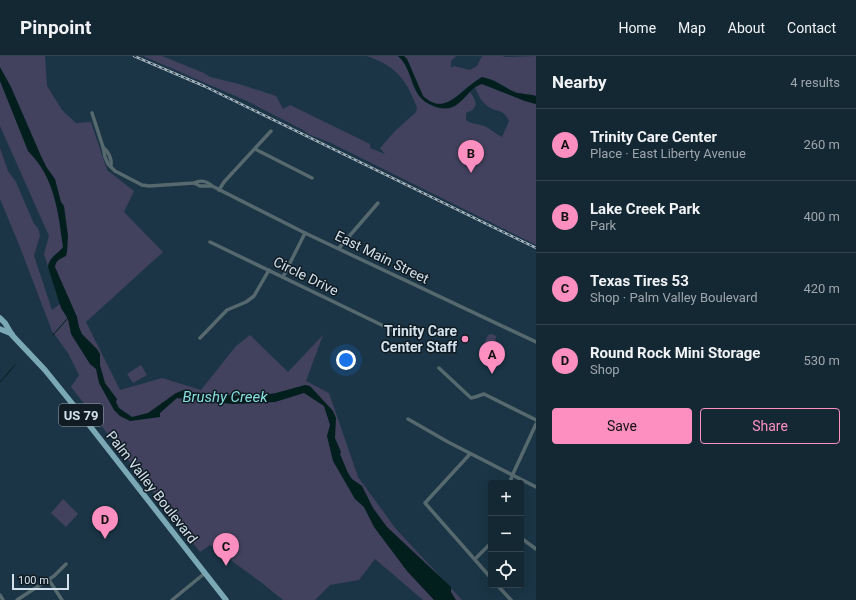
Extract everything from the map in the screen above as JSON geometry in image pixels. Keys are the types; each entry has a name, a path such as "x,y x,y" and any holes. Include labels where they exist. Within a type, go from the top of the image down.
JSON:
{"highway":[{"name":"Palm Valley Boulevard","path":"0,318 74,406 226,600"},
{"name":"Palm Valley Boulevard","path":"0,328 12,334"}],"street":[{"name":"East Main Street","path":"92,113 103,147 109,155 111,165 115,171 145,186 194,183 200,181 206,182 219,190 305,232 536,342"},
{"path":"219,190 224,182 271,131"},
{"path":"255,149 312,178"},
{"path":"339,248 378,203"},
{"path":"283,277 305,232"},
{"name":"Circle Drive","path":"210,242 392,330"},
{"path":"200,338 227,310 246,302 254,296 269,270"},
{"path":"439,368 471,398 484,394 536,420"},
{"path":"408,419 470,454 536,488"},
{"path":"511,480 536,424"},
{"path":"470,454 425,503 488,574"},
{"path":"524,540 536,549"},
{"path":"475,559 488,546"},
{"path":"17,600 49,580 66,564"},
{"path":"172,600 205,573"},
{"path":"49,580 62,600"},
{"path":"500,588 510,600"},
{"path":"0,596 3,600"}],"shaded area":[{"path":"0,56 45,56 47,86 62,110 76,123 91,122 107,170 134,191 124,212 163,252 86,322 120,390 162,378 201,390 236,346 250,335 288,372 323,335 306,381 329,393 358,477 396,529 462,600 423,600 375,559 359,580 330,585 315,600 283,600 210,545 200,552 71,387 79,375 68,353 52,331 0,199 0,148 8,171 16,182 34,224 38,228 40,235 34,256 52,310 60,304 44,254 49,236 0,126"},
{"path":"143,56 162,56 204,73 210,77 239,84 276,96 283,109 290,105 370,144 370,148 385,154 380,148 395,131 416,112 417,108 409,89 399,75 386,64 367,56 398,56 408,69 415,90 419,96 435,107 450,107 470,92 476,104 473,109 466,113 466,120 484,126 502,137 509,121 507,117 502,112 492,109 484,103 475,87 482,84 536,104 536,245 331,143 308,134 247,101"},
{"path":"404,56 456,56 451,61 451,68 454,66 470,70 477,66 482,56 536,56 536,96 515,92 490,79 481,80 472,84 449,101 441,104 433,103 423,96 407,59"},
{"path":"492,334 496,336 495,341 498,343 496,347 490,349 486,347 485,342 488,335"},
{"path":"141,365 147,375 133,383 127,374"},
{"path":"63,499 78,514 66,527 51,513"}],"water":[{"path":"398,56 404,56 407,59 423,96 431,102 439,104 447,103 482,77 494,81 514,92 536,96 536,104 482,84 473,88 455,106 450,108 436,107 425,101 420,96 407,68"},
{"name":"Brushy Creek","path":"0,67 11,87 41,156 55,179 61,202 64,206 68,236 66,256 57,261 55,267 77,317 82,334 100,354 100,365 105,383 117,399 116,402 119,408 132,417 148,413 176,393 184,390 201,394 207,393 251,397 276,393 305,385 310,386 333,411 336,418 335,438 341,452 340,454 352,479 362,486 373,508 387,527 451,587 451,592 456,600 434,600 407,571 374,527 364,507 355,499 333,461 327,436 330,425 324,406 304,393 275,402 233,404 177,398 160,413 160,417 130,421 120,416 114,410 99,383 96,369 90,364 71,334 68,319 61,308 48,267 52,258 63,247 54,196 44,172 28,151 0,81"}],"waterway":[{"path":"53,335 68,318"},
{"path":"0,382 15,365"}],"railway":[{"path":"134,56 204,86 536,248"}],"place":[{"name":"Lake Creek Park","path":"471,173"},
{"name":"Trinity Care Center Staff","path":"465,339"},
{"name":"Trinity Care Center","path":"492,374"},
{"name":"Round Rock Mini Storage","path":"105,539"},
{"name":"Texas Tires 53","path":"226,566"}]}
